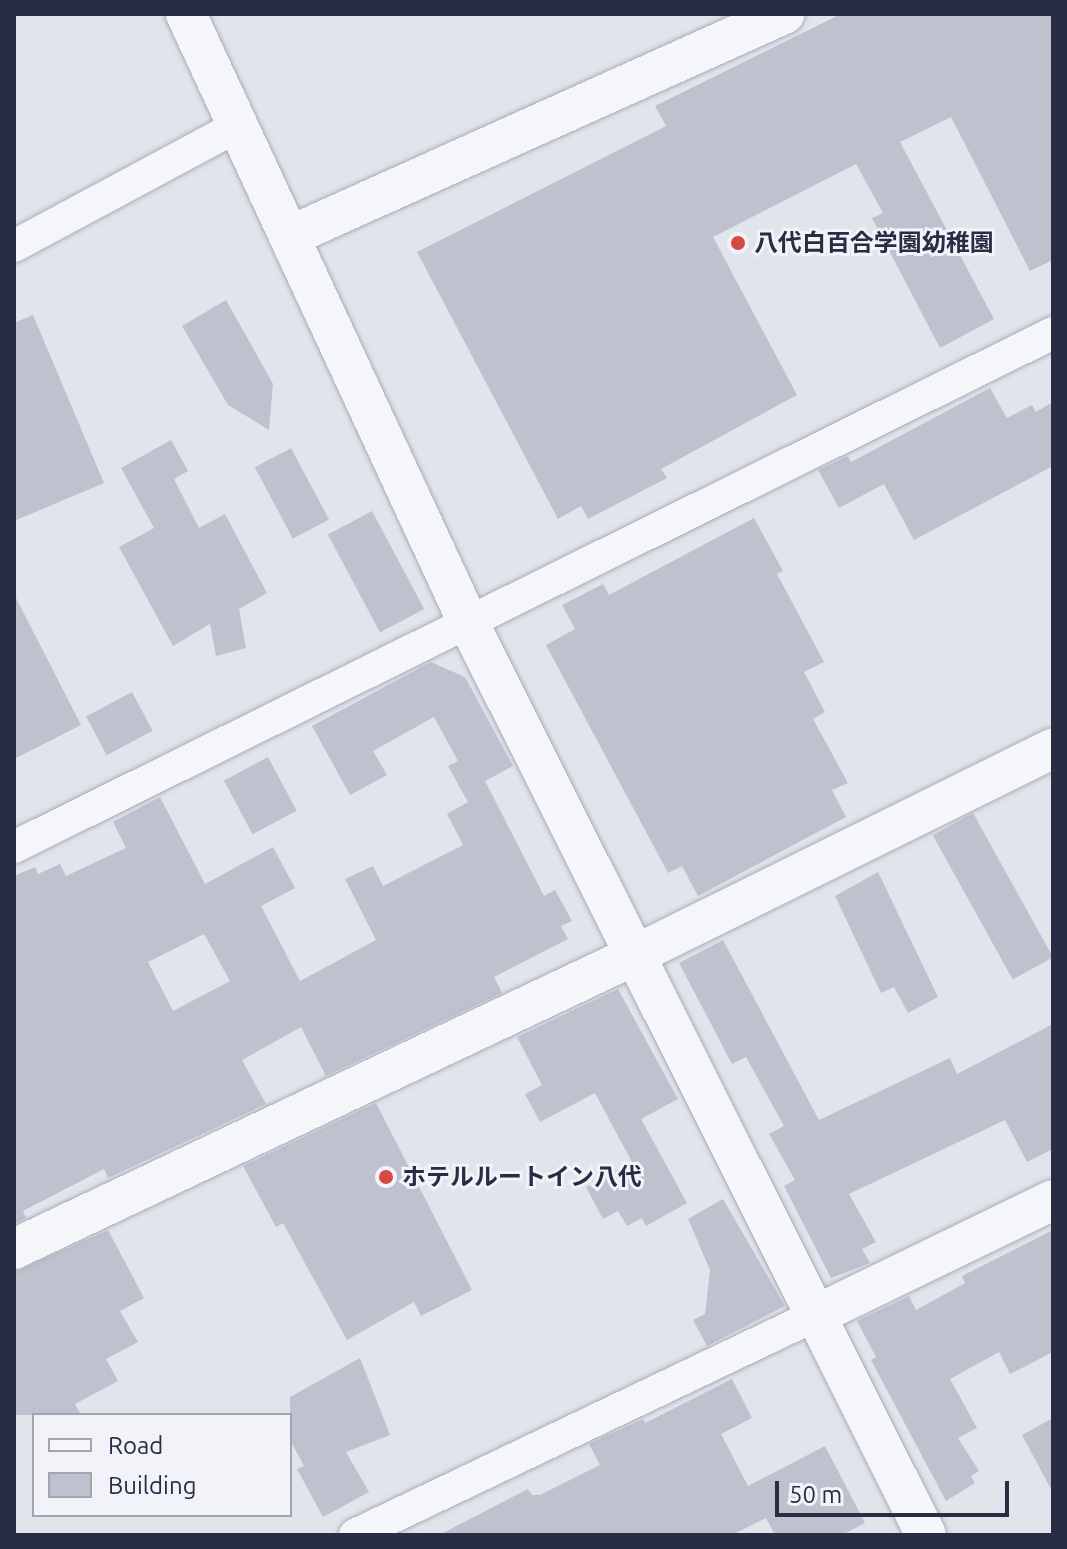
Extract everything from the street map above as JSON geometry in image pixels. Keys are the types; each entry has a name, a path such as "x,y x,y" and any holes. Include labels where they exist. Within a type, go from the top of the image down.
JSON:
{"street":[{"path":"186,14 468,622 926,1535"},
{"path":"290,236 784,14"},
{"path":"14,246 238,126"},
{"path":"14,847 1053,333"},
{"path":"14,1249 635,955 1053,748"},
{"path":"355,1535 1053,1200"}],"building":[{"path":"841,14 1053,14 1053,260 1030,271 951,117 900,142 994,319 940,348 872,218 883,213 856,164 713,237 797,395 661,469 667,478 588,519 581,506 558,519 417,252 666,126 655,106"},
{"path":"226,300 273,384 269,430 228,405 182,326"},
{"path":"33,315 104,483 14,521 14,323"},
{"path":"990,388 1007,418 1032,405 1036,412 1053,402 1053,466 914,540 884,484 839,508 818,470 848,456 851,462"},
{"path":"171,440 188,471 174,479 199,528 225,514 267,593 239,609 246,648 216,656 210,624 173,646 119,547 154,528 121,468"},
{"path":"291,448 329,520 293,539 255,467"},
{"path":"372,511 424,609 380,632 328,534"},
{"path":"754,518 783,571 777,574 824,662 804,672 825,712 813,719 848,783 832,790 846,817 698,896 682,866 668,873 546,645 575,629 562,605 603,584 609,595"},
{"path":"14,594 81,725 14,759"},
{"path":"431,662 465,677 513,766 485,781 544,896 555,890 572,921 561,926 568,939 494,977 502,993 326,1076 301,1027 242,1060 266,1104 108,1178 104,1169 23,1211 26,1218 14,1224 14,876 35,867 38,874 60,864 66,876 126,848 113,822 160,797 205,884 273,847 295,888 261,906 300,981 376,940 345,879 373,866 383,886 463,845 447,814 468,802 448,766 458,761 434,717 373,751 387,775 350,795 312,726","holes":["204,934 230,981 173,1011 148,962"]},
{"path":"132,692 153,731 107,755 86,716"},
{"path":"268,757 297,811 252,834 224,780"},
{"path":"973,813 1053,957 1013,980 933,835"},
{"path":"878,872 938,997 908,1013 894,987 881,993 835,896"},
{"path":"723,940 819,1120 950,1058 957,1074 1053,1024 1053,1149 1027,1162 1005,1120 849,1194 876,1242 862,1249 870,1263 831,1278 784,1186 795,1180 769,1134 784,1126 746,1057 732,1064 679,963"},
{"path":"618,989 678,1099 641,1119 687,1203 646,1226 642,1218 627,1226 618,1211 603,1219 586,1187 632,1162 595,1093 540,1122 525,1094 542,1085 517,1037"},
{"path":"376,1103 472,1290 421,1316 414,1302 347,1340 283,1223 276,1227 243,1166"},
{"path":"723,1199 785,1306 707,1346 693,1320 705,1314 710,1270 688,1219"},
{"path":"108,1230 144,1298 120,1311 138,1342 106,1359 118,1381 75,1404 80,1413 14,1415 14,1272"},
{"path":"1053,1230 1053,1352 1010,1374 999,1352 950,1379 977,1428 958,1438 979,1471 971,1476 975,1483 946,1501 871,1360 876,1357 857,1321 909,1296 916,1310 965,1283 962,1276"},
{"path":"360,1358 390,1435 346,1452 369,1492 323,1517 297,1469 304,1466 292,1444 290,1397"},
{"path":"732,1379 752,1418 721,1434 748,1486 825,1446 865,1523 842,1535 775,1535 766,1518 732,1535 439,1535 528,1489 532,1495 540,1495 600,1465 589,1444 643,1419 645,1423"},
{"path":"1053,1418 1053,1493 1022,1435"}],"place":[{"name":"八代白百合学園幼稚園","path":"738,243"},
{"name":"ホテルルートイン八代","path":"386,1177"}]}
